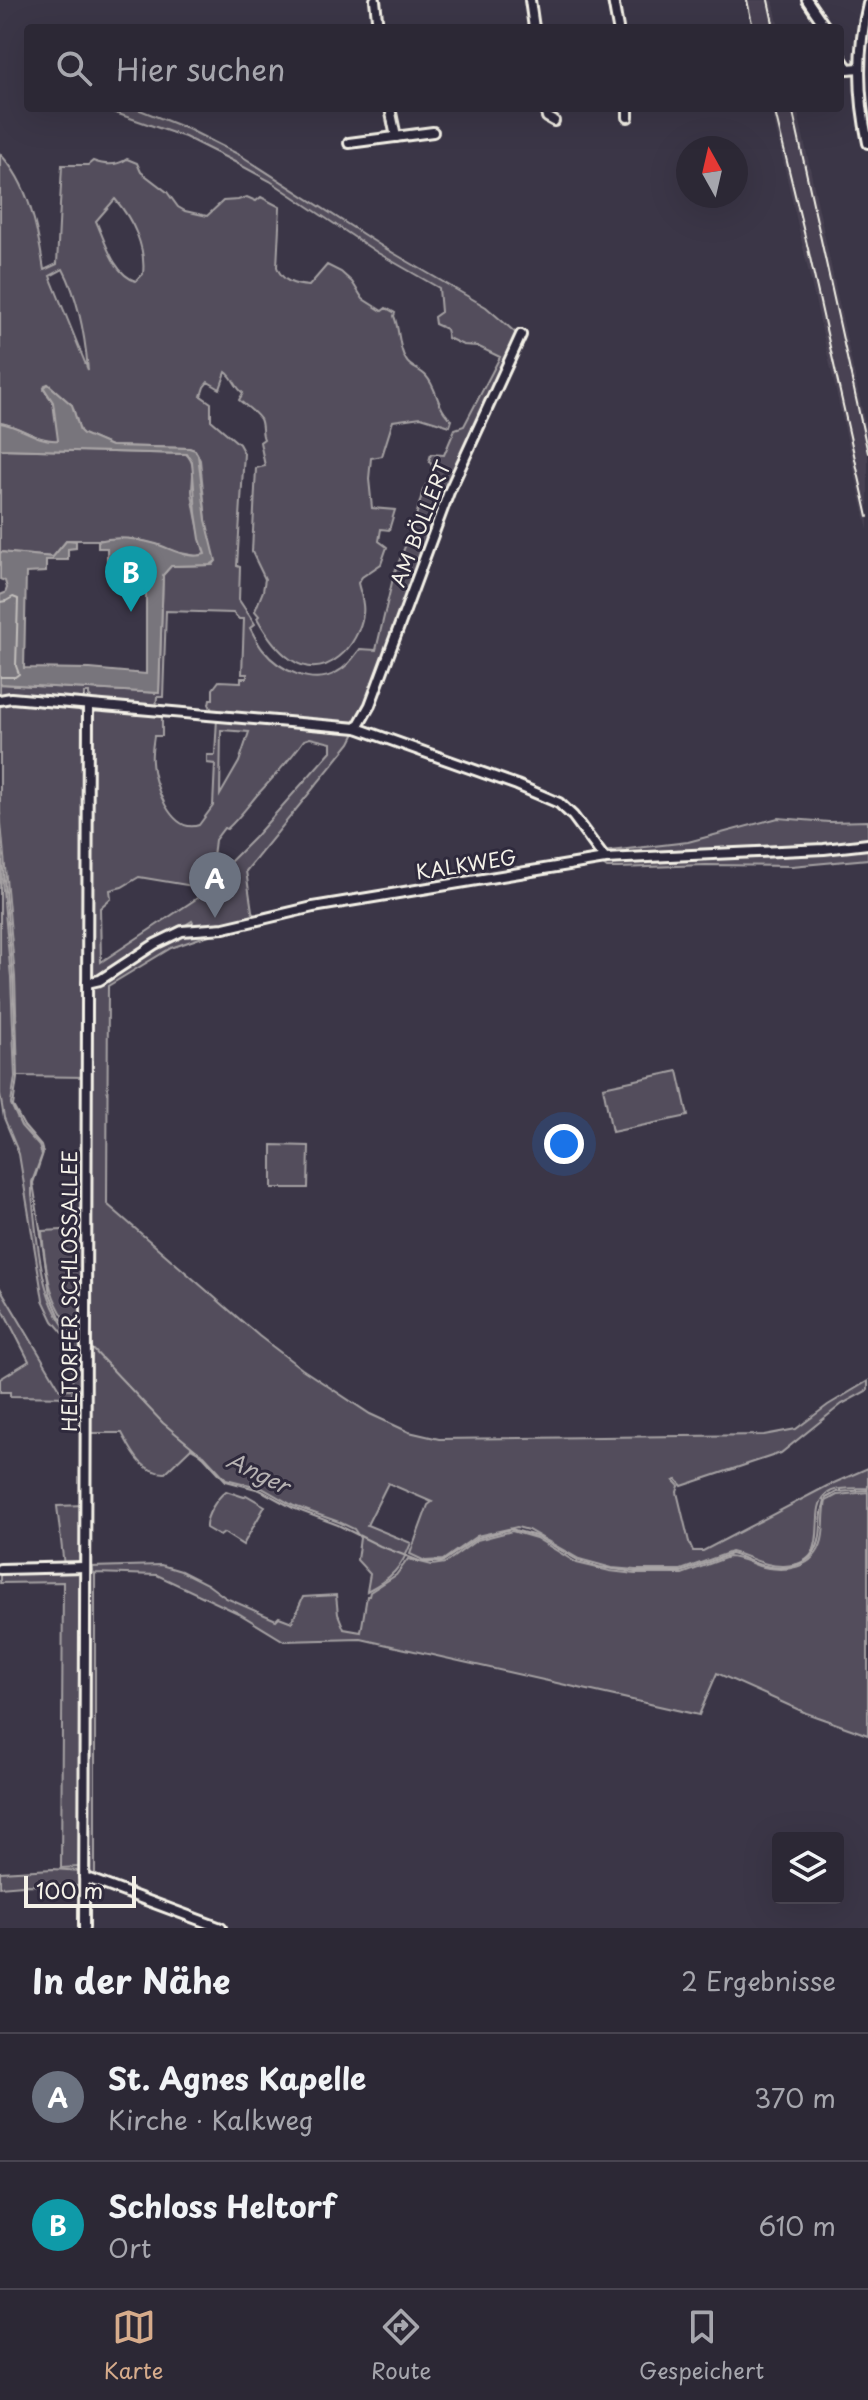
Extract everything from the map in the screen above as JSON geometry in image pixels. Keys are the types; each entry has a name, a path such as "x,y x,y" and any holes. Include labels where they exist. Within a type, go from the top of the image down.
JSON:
{"street":[{"path":"375,0 378,24"},
{"path":"530,0 533,24"},
{"path":"613,0 617,24"},
{"path":"807,0 823,24"},
{"path":"868,4 861,36 859,68 868,143"},
{"path":"844,63 848,69 859,68"},
{"path":"391,112 396,137"},
{"path":"546,112 547,117 554,121"},
{"path":"349,143 433,132"},
{"name":"AM BÖLLERT","path":"357,728 370,705 449,492 521,335"},
{"path":"0,700 11,698 357,728 559,803 573,816 605,859"},
{"name":"HELTORFER SCHLOSSALLEE","path":"84,1928 88,705"},
{"name":"KALKWEG","path":"87,983 100,980 155,944 187,929 224,928 343,901 605,859 824,849 868,844"},
{"path":"0,1569 85,1567"},
{"path":"84,1877 221,1928"}],"shaded area":[{"path":"745,0 773,0 778,24 751,24"},
{"path":"113,112 145,112 240,155 383,247 486,307 517,334 455,473 361,719 354,724 213,713 209,704 219,681 241,682 241,678 247,678 247,674 242,674 244,619 233,613 166,611 163,697 157,697 156,708 94,702 89,693 84,693 80,702 0,699 0,684 159,693 163,575 171,566 213,565 215,562 207,530 200,460 195,450 111,446 83,434 72,405 48,384 44,390 53,402 58,441 43,439 0,423 0,154 25,193 44,270 57,264 62,165 88,165 93,161 115,164 127,159 137,163 141,172 185,211 207,216 223,201 247,197 256,201 261,197 280,207 277,267 282,276 294,284 309,286 327,265 352,282 363,299 382,311 386,308 395,313 403,355 430,381 443,411 452,420 450,426 421,417 393,421 382,456 371,458 369,479 372,508 395,510 389,530 381,529 379,541 387,547 381,564 358,583 363,610 355,637 344,653 326,665 301,665 290,659 280,651 255,611 265,579 252,552 256,468 265,466 260,442 264,439 260,419 239,400 243,393 226,372 220,389 208,382 201,396 211,403 211,420 239,444 244,453 237,566 240,567 239,600 255,624 250,628 263,650 287,670 318,678 344,668 360,649 376,650 394,574 414,524 423,490 435,470 429,461 431,454 444,455 455,429 464,426 500,357 477,346 463,345 448,338 446,329 435,324 434,317 441,312 439,288 378,253 270,181 185,137","holes":["115,199 127,216 142,254 143,274 136,281 128,278 116,265 96,221","63,269 80,318 88,370 50,276"]},
{"path":"772,112 798,112 868,438 868,530"},
{"path":"0,449 186,454 193,467 193,499 205,555 175,552 139,540 67,540 53,557 0,552"},
{"path":"0,701 78,706 85,713 85,1077 18,1076 15,977 0,812"},
{"path":"96,708 162,714 162,736 154,736 153,771 165,805 180,822 189,826 199,825 213,806 215,764 207,763 207,755 215,755 217,718 356,731 350,743 246,871 256,919 224,927 195,927 192,921 99,978 91,978 90,715","holes":["221,730 249,732 239,762 220,795","310,738 331,743 331,751 223,869 213,857 215,840 224,828 227,829 239,817 304,740","139,877 211,889 101,962 100,908 111,898 110,890"]},
{"path":"778,818 868,821 868,842 607,855 602,852 688,842"},
{"path":"868,845 868,859 792,866 607,868 603,865 606,860"},
{"path":"0,858 11,977 15,1077 11,1104 21,1126 39,1146 42,1155 32,1182 32,1195 39,1255 49,1297 57,1316 83,1344 84,1389 73,1389 72,1397 10,1396 10,1392 0,1392 0,1379 29,1361 0,1304 0,1288 60,1389 72,1389 73,1345 53,1321 43,1300 19,1154 4,1118 0,1094"},
{"path":"229,928 171,948 108,986 107,1204 259,1336 302,1369 370,1414 409,1432 439,1439 764,1435 796,1429 868,1381 868,1390 842,1404 781,1453 682,1486 677,1480 674,1481 679,1486 677,1492 689,1542 693,1551 703,1551 868,1468 868,1488 846,1488 826,1495 818,1513 815,1547 810,1556 800,1563 777,1566 731,1552 681,1570 612,1568 579,1559 517,1527 477,1536 443,1560 425,1561 410,1554 428,1505 432,1502 388,1483 367,1525 411,1543 395,1572 367,1591 370,1574 357,1560 360,1538 354,1529 294,1506 262,1488 226,1479 204,1455 191,1448 165,1473 157,1472 138,1460 122,1433 86,1433 89,993 97,983 179,934"},
{"path":"678,1071 688,1116 612,1132 603,1087"},
{"path":"272,1145 309,1146 308,1188 272,1188"},
{"path":"84,1229 83,1338 63,1316 51,1290 42,1231"},
{"path":"226,1491 246,1495 265,1506 243,1545 224,1533 220,1536 206,1528 212,1508"},
{"path":"868,1492 868,1735 806,1713 717,1673 699,1715 361,1639 284,1641 238,1613 157,1575 95,1573 95,1879 88,1868 87,1575 94,1573 91,1567 161,1565 181,1571 226,1598 276,1620 279,1617 292,1622 303,1597 336,1595 338,1614 344,1629 361,1632 367,1596 396,1575 408,1559 432,1565 445,1563 477,1540 512,1531 536,1538 577,1563 610,1571 682,1574 728,1557 769,1568 788,1568 806,1563 818,1550 823,1535 826,1501 837,1495"},
{"path":"84,1505 83,1560 81,1564 64,1566 57,1506"},
{"path":"74,1569 81,1573 83,1864 80,1867 61,1868 63,1582 0,1583 0,1570"},
{"path":"81,1871 80,1886 0,1887 0,1872"}],"water":[{"path":"48,384 72,405 83,434 111,446 189,448 198,455 206,520 216,561 210,565 171,566 163,575 159,693 0,684 0,595 7,588 5,581 0,579 0,552 53,557 67,540 76,541 76,548 68,549 68,560 46,560 46,572 26,573 24,668 146,674 146,570 130,569 129,559 107,560 107,548 98,548 98,541 134,540 187,555 205,554 196,513 192,461 187,454 0,449 0,423 43,439 58,440 53,402 44,388"}],"waterway":[{"name":"Anger","path":"0,837 13,977 17,1078 13,1106 43,1153 33,1183 50,1294 60,1317 84,1343"},
{"name":"Anger","path":"90,1346 163,1423 204,1457 226,1481 260,1490 293,1508 422,1562 442,1562 477,1538 511,1529 536,1536 579,1561 635,1572 681,1572 731,1554 761,1565 790,1567 813,1554 820,1536 826,1498 837,1492 868,1490"}],"railway":[{"path":"747,0 752,24"},
{"path":"768,0 773,24"},
{"path":"775,112 868,517"},
{"path":"793,112 868,453"}],"place":[{"name":"Schloss Heltorf","path":"131,612"},
{"name":"St. Agnes Kapelle","path":"215,918"}]}
